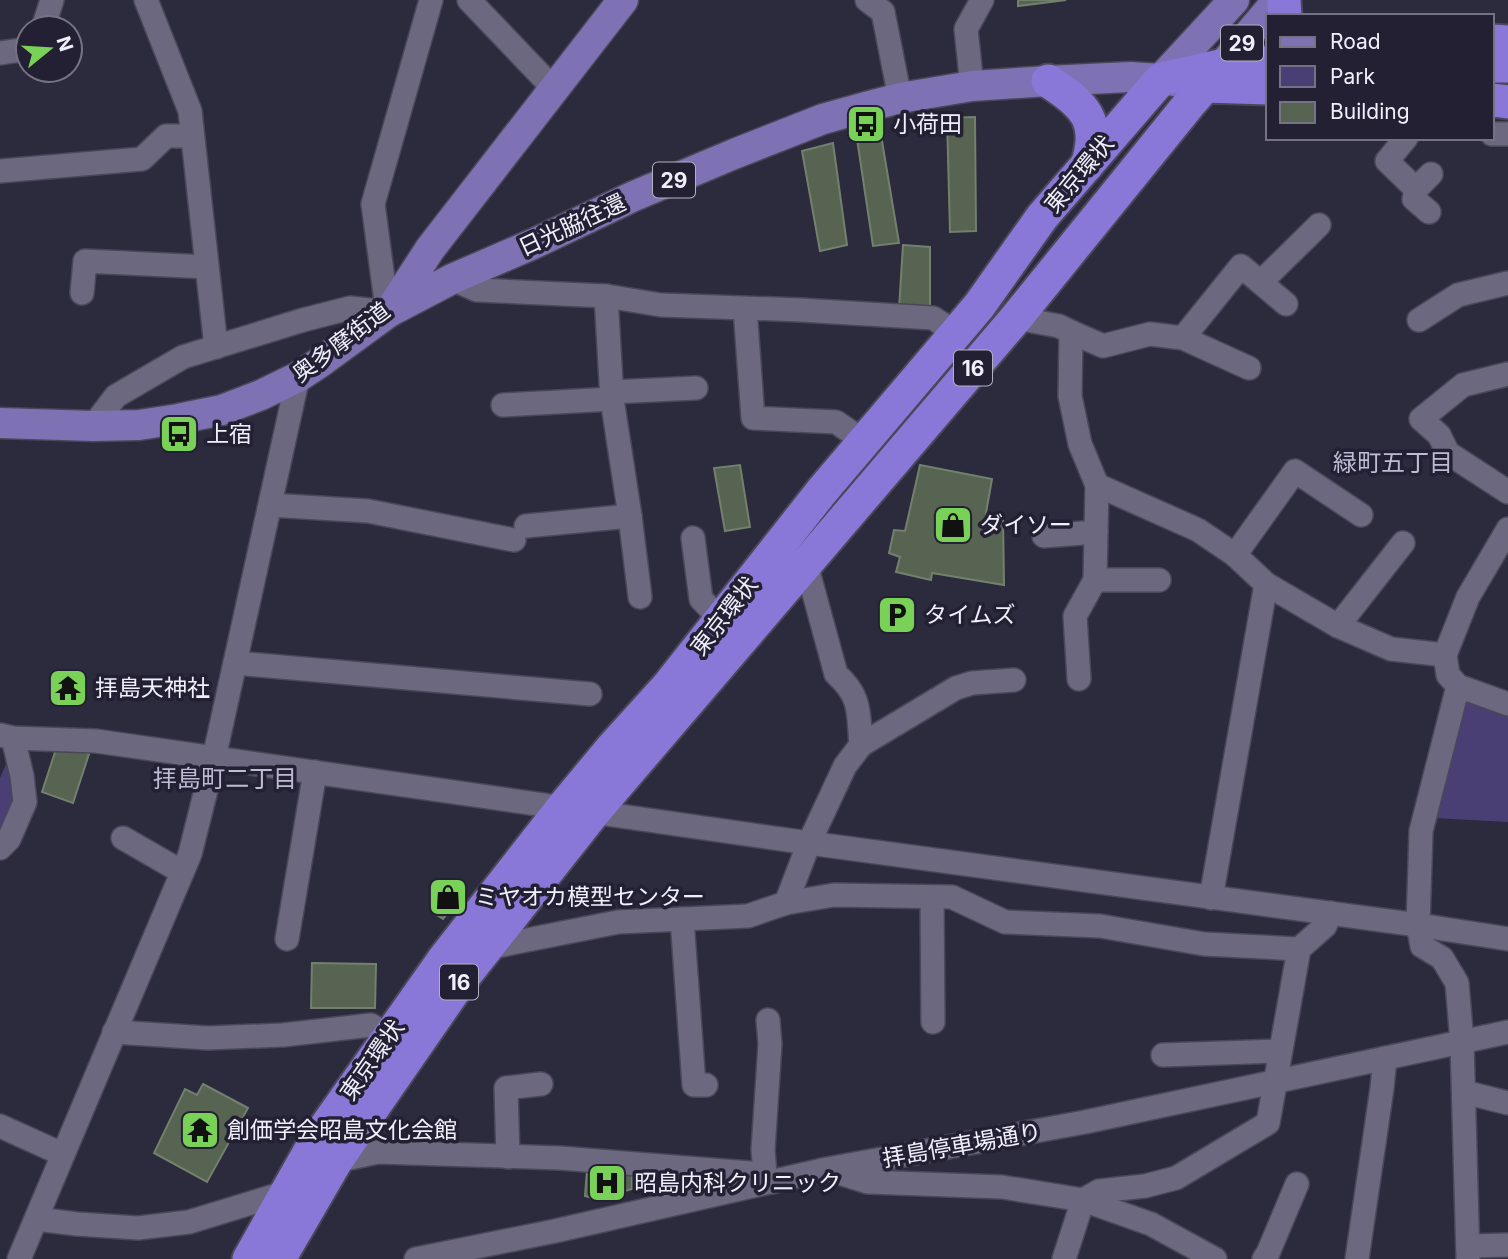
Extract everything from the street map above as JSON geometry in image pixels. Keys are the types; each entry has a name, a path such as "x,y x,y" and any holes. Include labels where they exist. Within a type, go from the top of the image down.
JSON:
{"highway":[{"path":"1161,79 1214,75 1251,62 1266,63"},
{"path":"1214,75 1266,88"},
{"name":"東京環状","path":"249,1259 315,1142 444,959 806,564 1016,318 1214,75"},
{"name":"東京環状","path":"279,1259 336,1161 462,979 487,948 578,810 612,748 669,685 822,491 979,306 1042,217 1161,79"},
{"path":"1048,81 1083,107 1089,117 1093,135 1087,165"}],"main road":[{"name":"奥多摩街道","path":"0,423 139,425 222,410 298,377 389,312 430,249 624,0"},
{"name":"29","path":"1161,79 1234,0"},
{"name":"29","path":"1266,14 1278,0"},
{"name":"29","path":"1214,75 1266,14"},
{"name":"日光脇往還","path":"389,312 452,279 635,196 823,119 900,98 972,86 1130,77 1161,79"}],"street":[{"path":"146,0 190,111 216,347"},
{"path":"93,426 116,396 183,357 350,308 389,312 373,204 431,0"},
{"path":"469,0 554,89"},
{"path":"867,0 883,12 900,98"},
{"path":"972,86 966,29 982,0"},
{"path":"0,171 142,159 166,136 192,136"},
{"path":"1404,140 1387,161 1424,182 1414,199 1429,212"},
{"path":"1261,282 1319,225"},
{"path":"82,293 85,261 207,267"},
{"path":"1183,338 1241,266 1286,304"},
{"path":"452,279 477,290 606,296 661,305 933,318 956,333"},
{"path":"1419,320 1458,295 1508,283"},
{"path":"606,296 612,395 640,597"},
{"path":"745,309 753,418 836,422 864,441"},
{"path":"1016,318 1059,326 1103,346 1150,334 1183,338 1249,368"},
{"path":"1071,332 1069,396 1080,444 1097,485 1095,580 1075,616 1079,680"},
{"path":"1508,374 1463,385 1421,419 1440,435 1448,453 1508,492"},
{"path":"19,1259 190,854 214,758 298,377"},
{"path":"503,405 696,388"},
{"path":"1235,555 1296,471 1361,515"},
{"path":"1097,485 1198,530 1235,555 1266,584 1338,626 1391,649 1445,655"},
{"path":"270,505 369,511 520,533 630,516"},
{"path":"1508,529 1468,597 1445,655 1448,675 1458,686 1508,704"},
{"path":"1044,536 1096,532"},
{"path":"693,538 701,599 722,620"},
{"path":"1338,626 1403,543"},
{"path":"806,564 836,674 858,701 861,745"},
{"path":"1095,580 1159,580"},
{"path":"1211,898 1266,584"},
{"path":"235,663 590,694"},
{"path":"786,903 809,843 845,766 861,745 956,688 972,683 1014,680"},
{"path":"1458,686 1421,831 1418,925 1422,946 1442,958 1457,983 1462,1042 1468,1253 1508,1245"},
{"path":"0,848 9,839 25,802 22,776 7,736 96,741 1508,939"},
{"path":"287,939 315,772"},
{"path":"123,838 182,872"},
{"path":"487,948 618,922 748,916 786,903 834,895 952,897 1005,922 1100,926 1204,944 1299,949"},
{"path":"932,897 933,1022"},
{"path":"1064,1259 1083,1200 1099,1191 1145,1186 1176,1178 1268,1122 1299,949 1325,926 1331,913"},
{"path":"682,919 694,1085 706,1085"},
{"path":"336,1161 378,1152 560,1158 768,1178 763,1150 770,1044 768,1020"},
{"path":"114,1032 208,1038 283,1035 372,1025 388,1036"},
{"name":"拝島停車場通り","path":"416,1259 555,1231 768,1178 1084,1122 1508,1032"},
{"path":"1163,1055 1280,1051"},
{"path":"1357,1259 1385,1058"},
{"path":"508,1157 506,1088 541,1084"},
{"path":"1464,1092 1508,1103"},
{"path":"0,1126 62,1154"},
{"path":"827,1169 868,1182 1002,1186 1083,1200 1151,1224 1215,1259"},
{"path":"1264,1259 1297,1184"},
{"path":"36,1219 138,1228 189,1222 286,1192"},
{"path":"0,1256 9,1259"}],"green space":[{"path":"1457,699 1508,710 1508,822 1433,818"},
{"path":"8,759 19,797 0,834 0,778"}],"building":[{"path":"1018,0 1066,0 1018,6"},
{"path":"975,117 976,231 950,232 947,118"},
{"path":"881,135 899,243 873,246 857,139"},
{"path":"833,143 847,245 820,251 802,151"},
{"path":"903,245 930,247 930,310 899,309"},
{"path":"740,465 750,527 725,531 714,468"},
{"path":"920,465 992,479 986,513 1003,516 1004,585 932,573 931,580 896,572 900,557 889,553 894,530 905,531"},
{"path":"58,743 89,754 73,803 42,792"},
{"path":"449,881 465,892 443,919 434,913 432,883"},
{"path":"312,963 376,964 375,1008 311,1008"},
{"name":"創価学会昭島文化会館","path":"203,1084 248,1108 207,1182 154,1153 185,1089 197,1095"},
{"path":"587,1171 632,1175 632,1189 596,1199 585,1196"}],"place":[{"name":"小荷田","path":"866,124"},
{"name":"上宿","path":"179,434"},
{"name":"ダイソー","path":"953,525"},
{"name":"タイムズ","path":"897,615"},
{"name":"拝島天神社","path":"68,688"},
{"name":"ミヤオカ模型センター","path":"448,897"},
{"name":"創価学会昭島文化会館","path":"200,1130"},
{"name":"昭島内科クリニック","path":"607,1183"}],"district":[{"name":"緑町五丁目","path":"1393,462"},
{"name":"拝島町二丁目","path":"225,778"}]}
